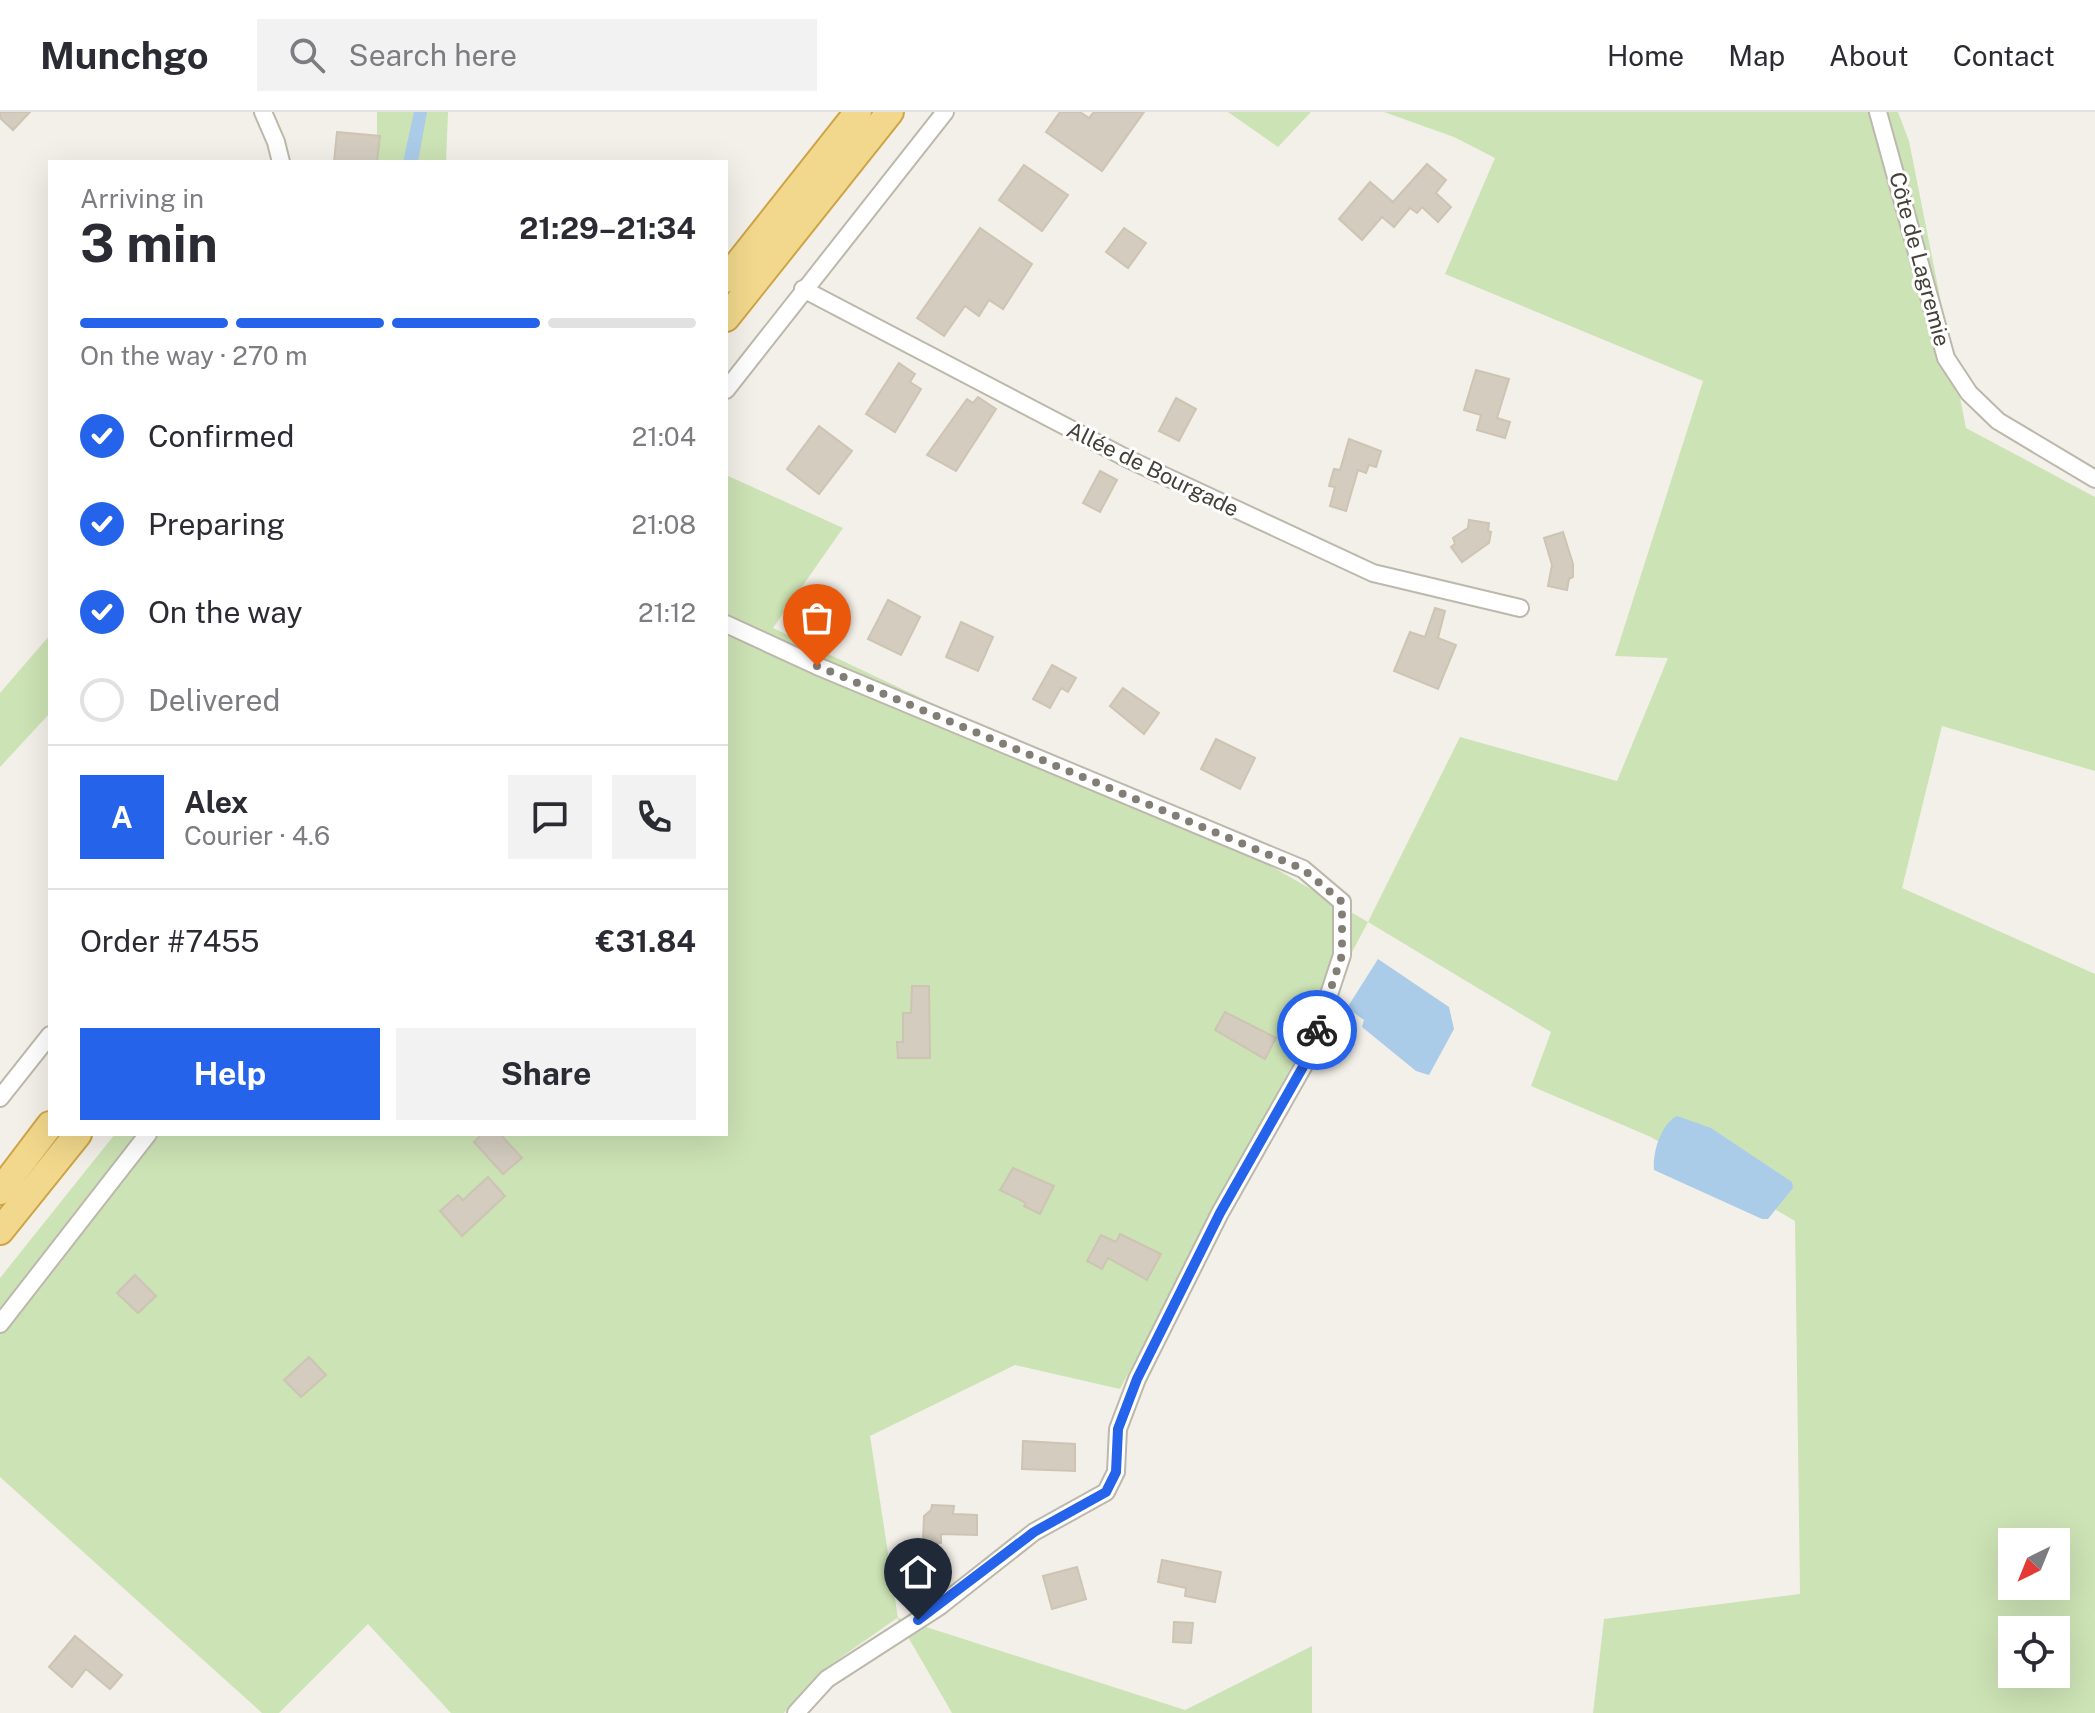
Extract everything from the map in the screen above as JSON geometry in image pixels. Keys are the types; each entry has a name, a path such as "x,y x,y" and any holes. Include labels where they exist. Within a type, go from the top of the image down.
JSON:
{"highway":[{"path":"728,276 858,112"},
{"path":"728,315 890,112"},
{"path":"0,1191 48,1128"},
{"path":"0,1231 76,1136"}],"street":[{"path":"263,112 280,160"},
{"path":"728,387 945,112"},
{"name":"Côte de Lagremie","path":"1878,112 1946,358 1969,393 1998,421 2095,479"},
{"name":"Allée de Bourgade","path":"803,289 1128,459 1373,573 1520,608"},
{"path":"728,625 817,666 1303,869 1342,902 1342,955 1308,1058 1220,1213 1137,1379 1118,1429 1116,1472 1106,1492 1034,1532 940,1606 827,1679 796,1713"},
{"path":"0,1098 48,1038"},
{"path":"0,1324 146,1136"}],"green space":[{"path":"377,112 448,112 446,160 377,160"},
{"path":"1228,112 1311,112 1278,147"},
{"path":"1384,112 1898,112 1909,141 1966,428 2095,497 2095,771 1942,726 1902,888 2095,974 2095,1713 1593,1713 1604,1619 1800,1594 1795,1221 1651,1137 1531,1086 1551,1032 1368,922 1460,737 1617,781 1668,658 1615,656 1703,381 1445,274 1495,158 1454,137"},
{"path":"728,476 843,528 773,628 1243,850 1368,922 1120,1389 1015,1365 870,1436 898,1618 1185,1710 1312,1646 1312,1713 952,1713 897,1618 826,1668 784,1713 451,1713 368,1624 279,1713 262,1713 0,1477 0,1278 113,1136 728,1136"},
{"path":"48,637 48,715 0,767 0,693"}],"water":[{"path":"414,112 427,112 418,160 403,160"},
{"path":"1378,959 1449,1007 1454,1029 1429,1075 1416,1071 1362,1027 1364,1020 1347,1008"},
{"path":"1677,1116 1711,1128 1792,1182 1793,1188 1768,1219 1654,1170 1659,1140 1666,1125"}],"building":[{"path":"0,112 30,112 13,130 0,118"},
{"path":"1060,112 1080,112 1089,118 1094,112 1144,112 1102,171 1046,132"},
{"path":"337,132 380,136 377,160 334,160"},
{"path":"1427,164 1446,180 1436,193 1451,207 1438,222 1422,207 1417,213 1410,208 1394,227 1382,217 1362,240 1339,219 1370,182 1393,202"},
{"path":"1024,165 1068,195 1042,231 999,200"},
{"path":"980,228 1032,264 1003,309 989,300 979,316 965,306 944,336 917,318"},
{"path":"1124,228 1146,243 1128,268 1106,252"},
{"path":"899,363 915,374 910,382 921,389 895,432 866,414"},
{"path":"1476,370 1509,379 1497,418 1510,422 1505,438 1477,430 1481,415 1464,410"},
{"path":"978,397 996,409 956,471 927,455 967,399 973,403"},
{"path":"1176,398 1196,409 1179,441 1159,431"},
{"path":"819,426 852,451 819,494 787,469"},
{"path":"1349,439 1381,451 1376,467 1369,465 1366,473 1358,470 1346,511 1330,506 1335,487 1329,486 1334,469 1340,470"},
{"path":"1100,471 1117,480 1100,512 1083,503"},
{"path":"1469,520 1489,523 1488,531 1491,532 1489,543 1462,562 1451,547 1455,544 1453,538 1468,528"},
{"path":"1563,532 1573,564 1573,577 1569,579 1567,590 1548,586 1552,565 1544,538"},
{"path":"888,600 920,617 901,655 868,639"},
{"path":"1435,608 1445,611 1438,638 1456,645 1438,689 1394,671 1410,632 1425,637"},
{"path":"961,622 993,637 978,671 946,657"},
{"path":"1052,665 1076,678 1068,692 1061,688 1050,708 1033,699"},
{"path":"1123,688 1159,713 1144,734 1110,706"},
{"path":"1216,739 1255,758 1240,789 1201,769"},
{"path":"912,986 929,986 930,1058 898,1058 897,1042 903,1042 903,1013 911,1013"},
{"path":"1225,1012 1276,1038 1265,1059 1215,1030"},
{"path":"480,1136 502,1136 522,1158 503,1174 474,1142"},
{"path":"1013,1168 1054,1186 1040,1214 1000,1190"},
{"path":"488,1177 505,1196 462,1236 440,1211 458,1195 463,1200"},
{"path":"1120,1234 1161,1254 1147,1280 1108,1258 1102,1269 1087,1261 1101,1235 1116,1242"},
{"path":"135,1275 156,1296 138,1313 117,1293"},
{"path":"309,1357 326,1375 301,1397 284,1380"},
{"path":"1023,1441 1075,1444 1075,1471 1022,1469"},
{"path":"932,1505 954,1506 953,1514 977,1515 977,1535 941,1534 941,1543 923,1542 924,1516"},
{"path":"1162,1560 1221,1572 1215,1602 1185,1596 1186,1588 1158,1582"},
{"path":"1077,1567 1086,1599 1052,1609 1043,1576"},
{"path":"1174,1622 1193,1623 1191,1643 1173,1642"},
{"path":"75,1636 122,1675 110,1689 86,1669 72,1687 49,1667"}],"way so far":[{"path":"817,666 1303,869 1342,902 1342,955 1317,1030"}],"route":[{"path":"918,1620 1034,1532 1106,1492 1116,1472 1118,1429 1137,1379 1220,1213 1308,1058 1317,1030"}]}
